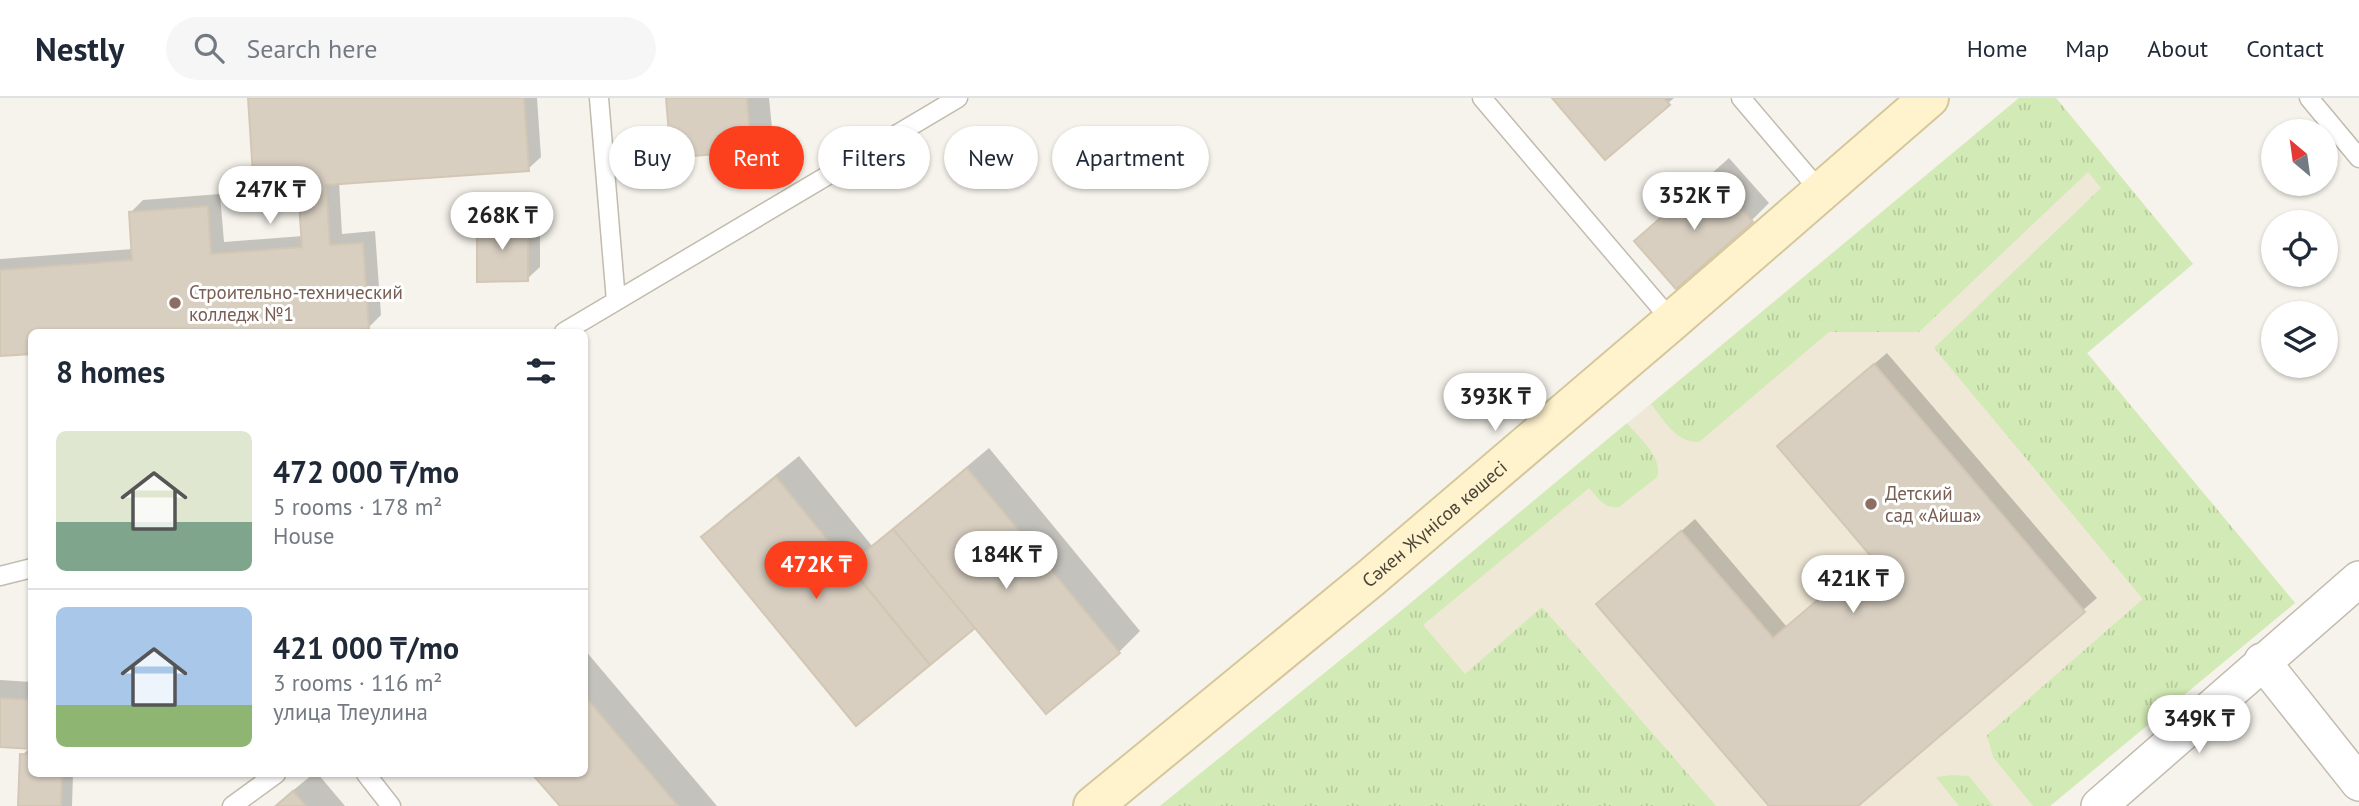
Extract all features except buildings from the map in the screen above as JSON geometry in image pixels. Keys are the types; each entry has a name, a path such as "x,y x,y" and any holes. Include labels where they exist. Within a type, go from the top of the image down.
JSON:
{"street":[{"name":"Сәкен Жүнісов көшесі","path":"1093,806 1372,577 1929,98"},
{"path":"2099,806 2359,579"},
{"path":"2262,661 2359,783"}],"lane":[{"path":"599,98 616,301"},
{"path":"569,329 958,98"},
{"path":"1482,98 1672,321"},
{"path":"1741,98 1820,191"},
{"path":"2309,98 2359,158"},
{"path":"0,576 28,569"},
{"path":"232,806 272,777"},
{"path":"368,777 391,806"}],"shaded area":[{"name":"Детский сад «Айша»","path":"2019,98 2056,98 2193,264 2087,353 2295,603 2050,806 1160,806 1395,616"}],"green space":[{"path":"2019,98 2056,98 2193,264 2087,353 2295,603 2050,806 2033,806 1993,757 1987,735 2143,599 1934,348 2101,188 2088,172 1919,332 1829,332 1699,442 1677,435 1651,404"},
{"path":"1627,423 1657,462 1657,477 1619,507 1605,504 1589,488 1423,625 1465,674 1542,607 1716,806 1160,806 1395,616"},
{"path":"1969,776 1993,806 1959,806 1936,777"}],"place":[{"name":"Строительно-технический колледж №1","path":"175,303"},
{"name":"Детский сад «Айша»","path":"1871,504"}]}
